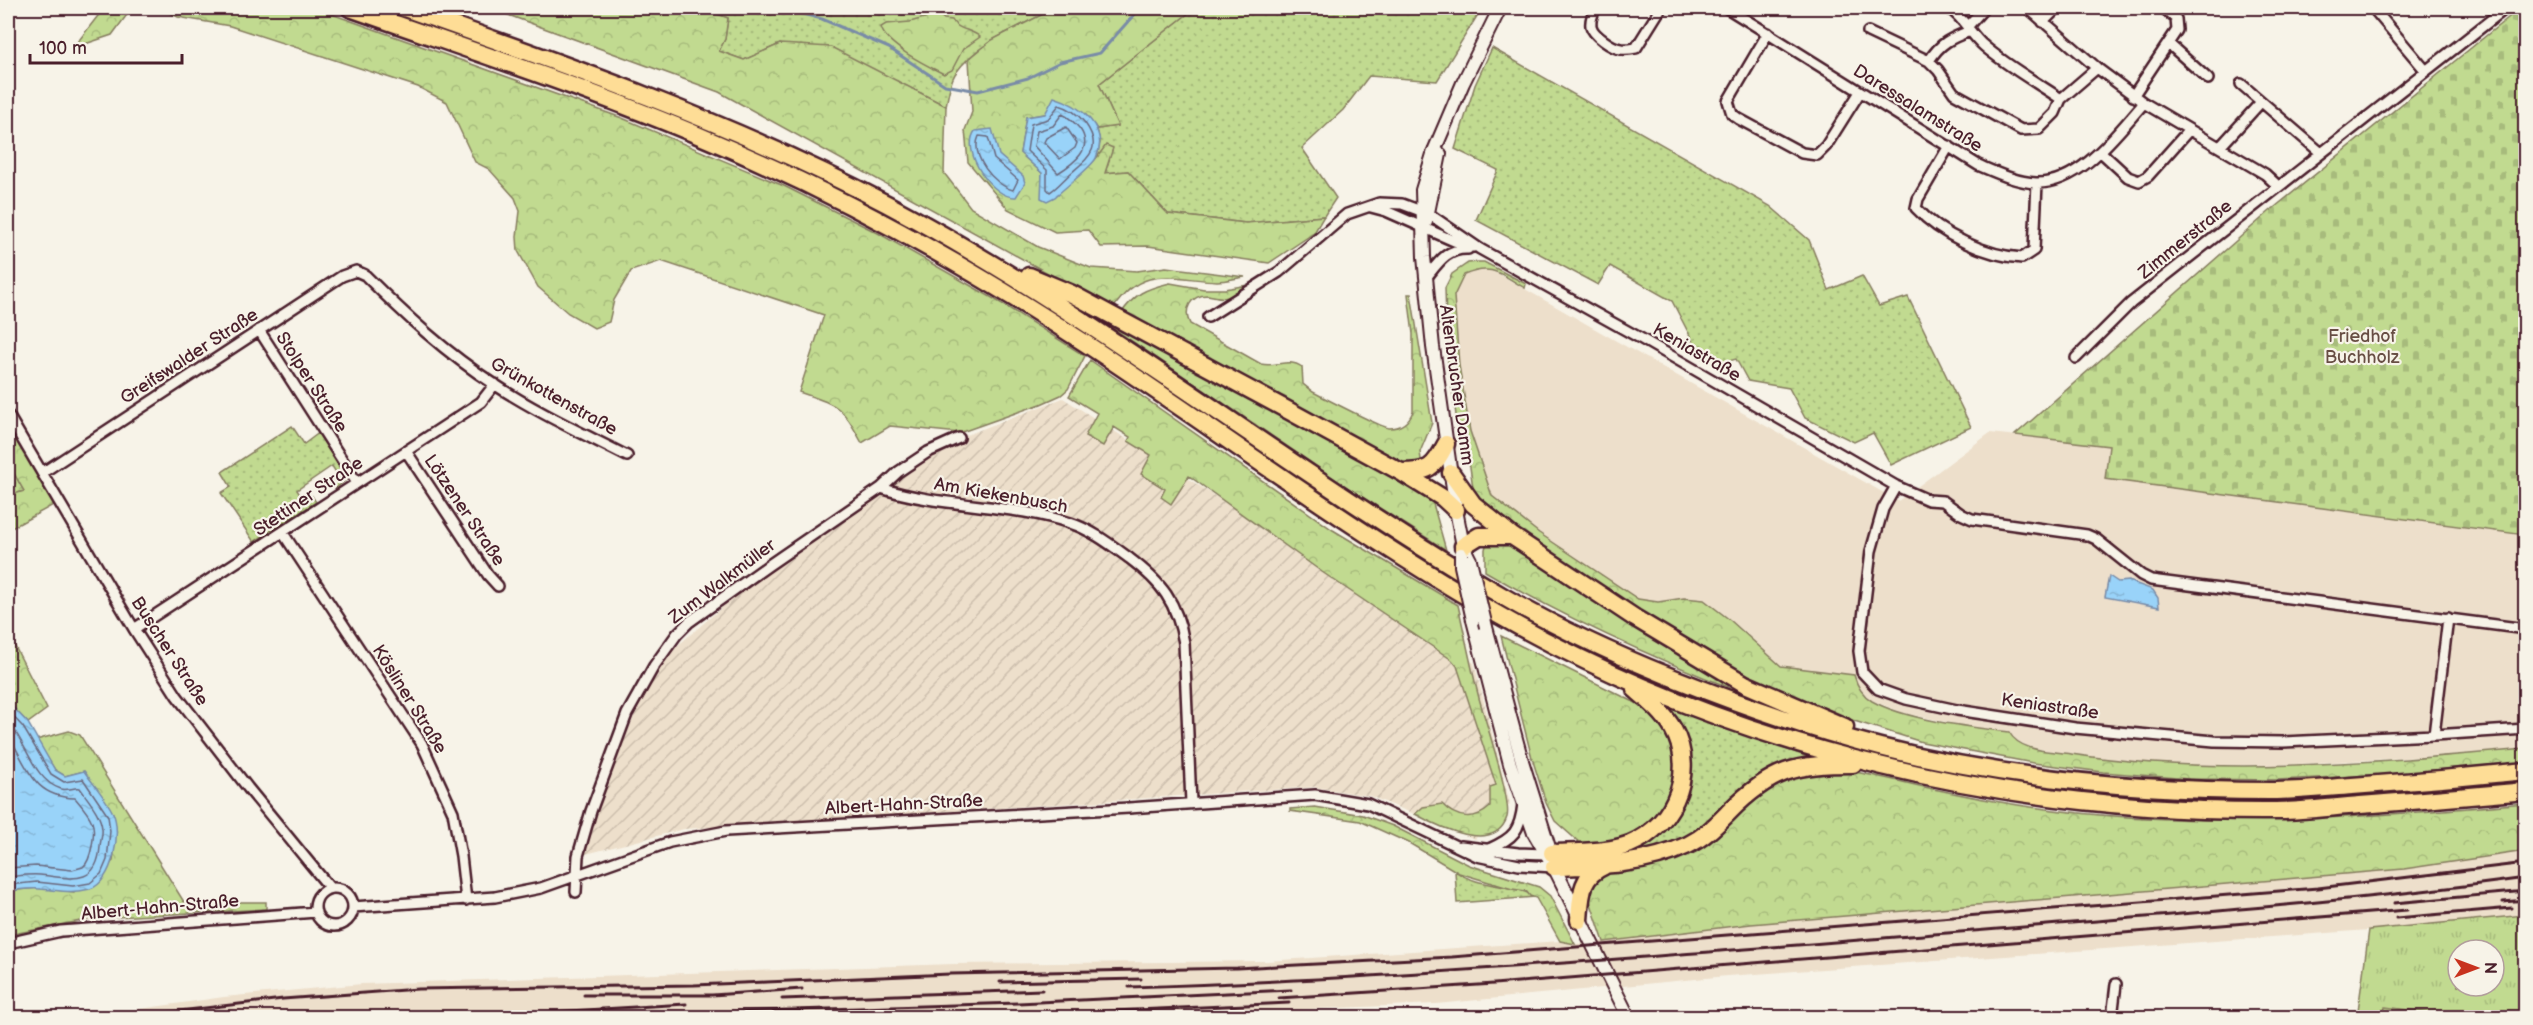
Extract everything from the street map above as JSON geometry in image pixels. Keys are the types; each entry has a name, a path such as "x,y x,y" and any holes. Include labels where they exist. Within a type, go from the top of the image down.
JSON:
{"highway":[{"path":"350,8 611,101 706,138 881,221 1056,323 1359,529 1506,619 1625,680 1720,718 1876,765 2030,795 2189,809 2280,811 2526,791"},
{"path":"404,8 626,89 792,157 889,205 1067,310 1356,504 1506,598 1630,660 1726,699 1834,735 1918,756 2032,776 2103,784 2278,792 2526,771"},
{"path":"971,252 1072,294 1401,472 1443,498 1456,510"},
{"path":"1401,472 1428,469 1437,461 1446,444"},
{"path":"1451,473 1473,504 1512,536 1635,618 1745,684 1802,711 1918,756"},
{"path":"1465,553 1479,536 1512,536"},
{"path":"1550,858 1621,848 1643,838 1658,826 1676,802 1682,769 1675,731 1664,715 1625,680"},
{"path":"1579,920 1584,883 1596,869 1607,865 1654,858 1689,845 1710,832 1761,783 1789,769 1808,765 1876,765"},
{"path":"1550,858 1607,865"}],"main road":[{"name":"Altenbrucher Damm","path":"1500,8 1463,83 1424,182 1423,228 1426,278 1456,510 1465,553 1550,858"},
{"name":"Altenbrucher Damm","path":"1465,553 1461,566 1473,620 1491,696 1523,802 1534,832 1550,858 1629,1017"}],"street":[{"path":"1596,8 1591,26 1595,34 1619,50 1628,50 1636,48 1661,8"},
{"name":"Daressalamstraße","path":"1727,8 1987,169 2019,180 2037,183 2050,181 2072,172 2101,152 2144,103"},
{"path":"1949,8 1984,46 2061,99"},
{"path":"1929,61 1937,48 1969,28 1984,8"},
{"path":"2028,8 2133,96 2265,174 2278,186"},
{"path":"2043,22 2057,8"},
{"path":"2133,96 2177,30 2176,19 2164,8"},
{"path":"2373,8 2426,71"},
{"name":"Zimmerstraße","path":"2076,358 2131,303 2320,152 2506,8"},
{"path":"1868,32 1929,61 1954,93 2021,130 2039,129 2055,113 2061,99 2097,68"},
{"path":"1767,33 1728,101 1732,114 1739,119 1802,153 1817,155 1826,146 1860,92"},
{"path":"2169,44 2208,79"},
{"path":"2241,84 2320,152"},
{"path":"2220,147 2261,102"},
{"path":"2101,152 2128,177 2139,180 2148,176 2189,130"},
{"path":"1949,146 1918,199 1916,208 1950,234 1991,252 2022,258 2034,250 2037,183"},
{"path":"1208,317 1279,272 1347,214 1366,206 1390,203 1425,212"},
{"path":"1366,206 1386,211 1423,228"},
{"name":"Keniastraße","path":"1425,212 1480,249 1630,332 1896,486 1928,500 1943,501 1972,519 2087,535 2096,539 2140,575 2151,580 2526,629"},
{"name":"Keniastraße","path":"1423,228 1480,249"},
{"path":"1426,278 1446,254 1459,249 1480,249"},
{"name":"Greifswalder Straße","path":"42,473 342,276 356,271"},
{"name":"Grünkottenstraße","path":"356,271 365,275 423,331 495,384 541,412 627,456"},
{"name":"Stolper Straße","path":"259,330 357,483"},
{"name":"Stettiner Straße","path":"134,629 481,402 489,395 495,384"},
{"name":"Buscher Straße","path":"8,414 134,629 177,696 248,788 330,888"},
{"name":"Zum Walkmüller","path":"576,892 578,856 591,811 627,714 654,666 677,634 689,622 881,488 898,472 928,452 959,438"},
{"name":"Lötzener Straße","path":"406,450 488,575 498,586"},
{"name":"Keniastraße","path":"1896,486 1883,509 1871,551 1859,651 1862,672 1878,689 1906,699 1957,710 2063,726 2214,741 2283,742 2526,729"},
{"name":"Am Kiekenbusch","path":"881,488 906,496 1047,517 1072,523 1096,536 1152,575 1172,601 1181,624 1184,643 1191,803"},
{"name":"Kösliner Straße","path":"283,533 422,744 453,812 466,900"},
{"path":"2434,735 2448,618"},
{"name":"Albert-Hahn-Straße","path":"353,907 466,900 541,888 670,842 726,831 1304,795 1342,798 1368,804 1470,853 1500,862 1550,858"},
{"path":"1488,849 1509,839 1516,832 1521,822 1523,802"},
{"name":"Albert-Hahn-Straße","path":"1456,846 1550,858"},
{"path":"330,888 345,891 353,907 348,920 337,926 324,923 316,912 317,898 330,888"},
{"name":"Albert-Hahn-Straße","path":"8,943 61,931 316,912"},
{"path":"2112,1017 2116,984"}],"shaded area":[{"path":"1488,268 1898,501 1990,433 2109,446 2105,479 2525,535 2525,749 2278,765 2190,765 2105,760 2032,748 2013,739 2009,732 1970,727 1903,713 1871,700 1857,687 1854,675 1781,666 1704,600 1684,598 1658,602 1638,599 1539,533 1492,496 1470,431 1459,365 1454,296 1464,275"},
{"path":"1063,398 1474,663 1510,804 1475,839 1370,796 1314,787 684,829 578,856 654,666 783,555 881,488 959,438"},
{"path":"2525,851 2525,915 2369,930 1727,976 1436,1004 1094,1018 77,1018 224,997 362,984 954,964 1267,961 1560,941 1575,944 1751,924 2404,869"}],"green space":[{"path":"104,8 132,8 112,35 73,48"},
{"path":"161,8 315,8 622,118 784,186 878,233 996,300 1085,356 1068,389 1061,395 1041,404 959,433 890,426 862,443 838,408 799,392 824,315 661,261 631,271 614,300 609,322 594,328 568,313 538,287 518,251 520,211 515,198 489,169 475,162 447,102 418,87 230,26 178,17"},
{"path":"489,8 701,8 728,18 725,39 719,51 744,60 780,44 831,47 946,106 944,173 971,208 1038,247 1091,268 1137,271 1166,267 1245,277 1217,281 1159,277 1135,285 1113,309 719,92"},
{"path":"701,8 1055,8 1001,35 975,52 955,74 950,85 946,106 906,86 780,44 744,60 719,51 725,39 728,18"},
{"path":"1055,8 1195,8 1099,84 1118,126 1097,129 1086,115 1045,114 1026,117 1020,153 1042,173 1042,182 1072,176 1086,169 1106,145 1113,148 1105,173 1128,171 1168,214 1246,223 1324,216 1314,233 1269,263 1148,246 1101,247 1088,230 1055,232 1008,209 968,162 965,130 972,112 969,59 992,40"},
{"path":"1195,8 1482,8 1437,81 1369,76 1343,110 1302,148 1336,198 1324,216 1246,223 1168,214 1128,171 1105,173 1112,148 1095,160 1100,143 1097,129 1118,126 1099,84"},
{"name":"Friedhof Buchholz","path":"2519,9 2526,17 2525,535 2105,479 2109,446 2015,435 2270,211"},
{"path":"938,14 980,37 963,49 952,70 944,74 898,48 884,34 881,27 886,24 910,22"},
{"path":"1492,48 1770,206 1809,240 1829,290 1862,276 1879,306 1908,297 1971,427 1891,465 1873,433 1854,442 1805,418 1789,388 1748,381 1736,359 1717,364 1701,357 1672,301 1610,266 1598,285 1476,220 1498,170 1455,149 1475,85"},
{"path":"1484,262 1526,284 1525,288 1496,272 1482,270 1464,275 1454,296 1459,365 1470,431 1492,496 1539,533 1638,599 1658,602 1684,598 1704,600 1781,666 1854,675 1865,696 1886,708 1939,722 2009,732 2014,739 2028,747 2045,751 2127,761 2241,766 2355,762 2525,749 2525,762 2393,774 2278,780 2189,779 2103,772 2033,763 1922,742 1806,706 1747,681 1517,533 1474,495 1470,467 1461,448 1447,355 1445,288 1452,274 1468,263"},
{"path":"1170,283 1204,289 1225,289 1248,285 1228,297 1208,295 1193,300 1187,314 1190,324 1261,364 1297,364 1302,367 1303,384 1313,392 1389,428 1404,424 1413,411 1413,334 1408,294 1411,294 1432,423 1420,452 1422,467 1404,468 1120,315 1141,293"},
{"path":"1092,314 1398,475 1432,500 1446,550 1359,495"},
{"path":"1090,360 1333,530 1458,605 1479,698 1506,795 1507,817 1501,828 1491,834 1478,836 1465,834 1437,825 1415,814 1423,807 1442,804 1459,815 1478,815 1490,807 1490,787 1496,785 1457,666 1452,660 1322,572 1189,476 1171,504 1161,497 1165,489 1141,474 1151,455 1128,441 1130,437 1114,427 1103,446 1085,436 1097,413 1069,396"},
{"path":"8,426 55,504 8,530 8,496 24,491 8,463"},
{"path":"292,426 304,444 320,432 346,472 347,479 336,488 332,483 339,477 332,466 297,490 304,501 312,496 316,502 254,542 221,493 231,487 222,472"},
{"path":"8,463 24,491 8,496"},
{"path":"1488,540 1509,545 1630,624 1775,705 1627,644 1555,610 1485,571 1485,549"},
{"path":"8,633 47,709 28,723 8,702 10,694 8,691"},
{"path":"1501,636 1648,709 1665,726 1674,748 1676,772 1672,796 1639,833 1618,841 1580,843 1555,821 1546,803 1532,758"},
{"path":"1663,706 1814,759 1706,827 1653,854 1624,855 1647,845 1665,829"},
{"path":"69,731 80,735 184,902 266,902 266,909 96,918 8,935 8,891 37,888 74,892 113,861 116,831 113,813 84,771 65,776 55,770 36,740"},
{"path":"1833,768 2026,806 2153,818 2260,820 2366,816 2525,803 2525,851 2404,869 1751,924 1604,942 1587,892 1599,873 1656,866 1692,851 1764,787 1790,774"},
{"path":"1315,807 1363,815 1393,826 1469,865 1539,887 1550,896 1575,944 1560,941 1536,898 1530,896 1526,891 1459,873 1409,843 1360,821 1290,811 1290,809"},
{"path":"1455,871 1474,880 1516,889 1536,897 1457,903"},
{"path":"2525,915 2525,1017 2357,1018 2369,930"},
{"path":"2385,1007 2463,1017 2383,1017"}],"water":[{"path":"1054,97 1074,106 1090,119 1099,137 1099,147 1096,158 1089,166 1055,197 1047,201 1041,198 1042,173 1020,153 1026,117 1045,114"},
{"path":"992,129 999,155 1023,176 1025,183 1016,197 1007,196 989,183 975,162 972,140 975,131"},
{"path":"2109,576 2118,582 2129,581 2153,590 2158,598 2159,607 2105,597"},
{"path":"8,702 28,723 55,770 65,776 84,771 113,813 116,821 116,844 110,867 98,885 90,889 8,891"}],"waterway":[{"path":"779,8 822,19 889,48 945,85 978,91 1028,78 1060,62 1100,53 1140,8"}],"railway":[{"path":"119,1018 283,999 418,989 694,985 950,974 1237,968 1452,957 2318,888 2526,863"},
{"path":"1129,987 1324,979 1714,952 2295,904 2526,878"},
{"path":"2394,903 2526,891"},
{"path":"2503,902 2526,900"},
{"path":"2396,918 2512,908"},
{"path":"1279,998 1494,984 2407,910"},
{"path":"1000,982 1141,979"},
{"path":"584,995 712,995 802,989"},
{"path":"782,999 1042,990"},
{"path":"640,1015 1018,1003 1291,990"},
{"path":"962,1018 1289,1003"},
{"path":"452,1018 686,1004"}]}
